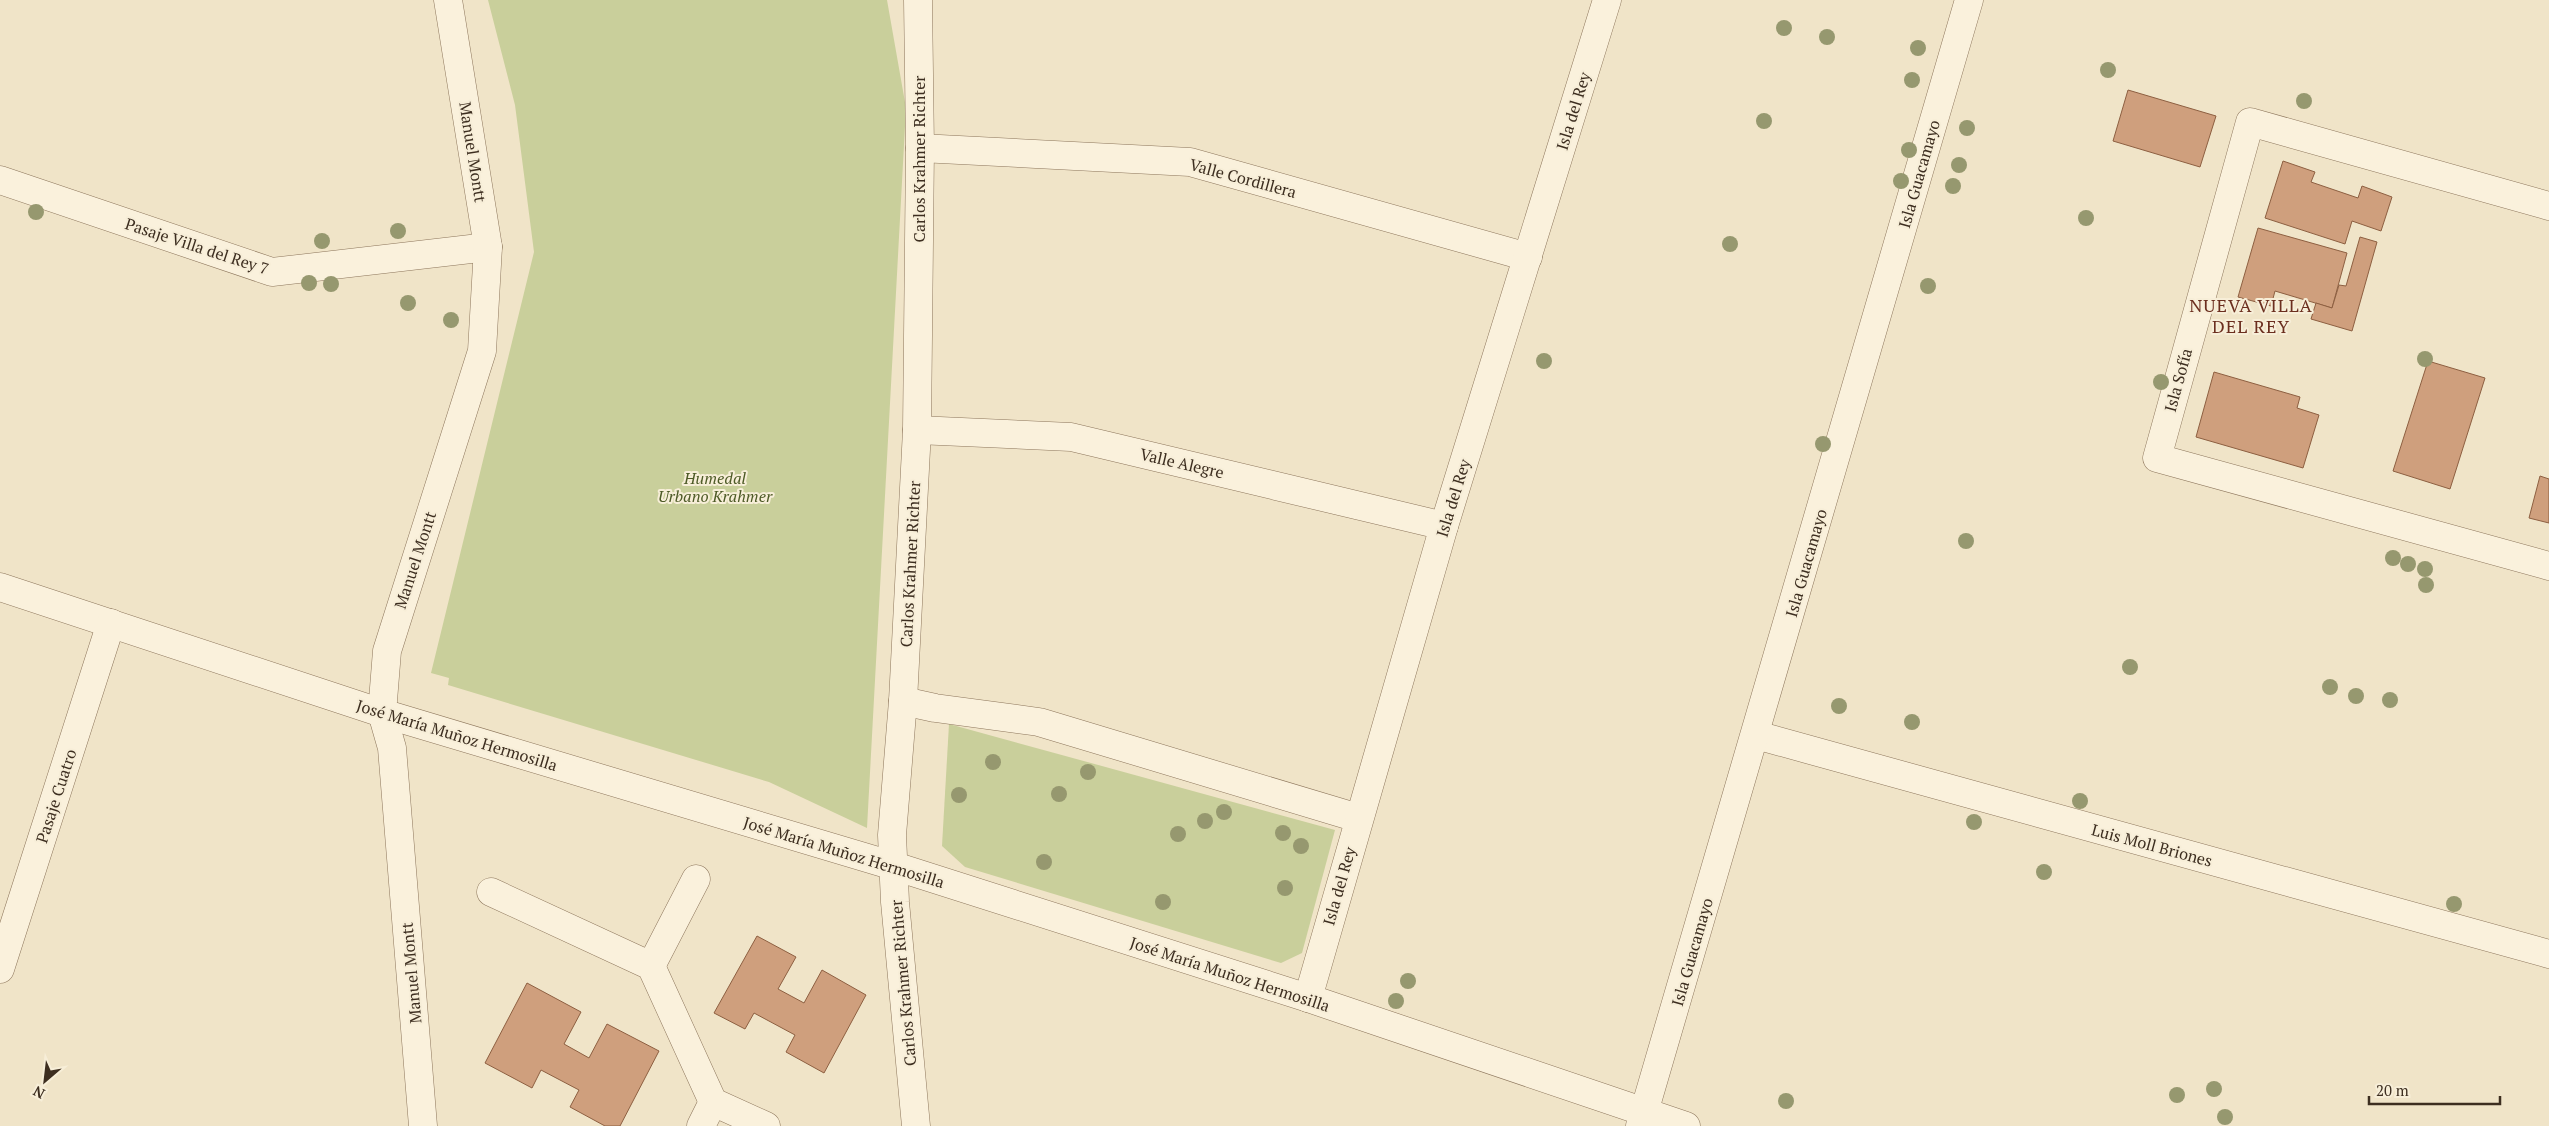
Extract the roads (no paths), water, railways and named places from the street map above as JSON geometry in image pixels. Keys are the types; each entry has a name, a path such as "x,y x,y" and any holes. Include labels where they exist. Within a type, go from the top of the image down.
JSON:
{"street":[{"name":"Manuel Montt","path":"423,1126 392,748 382,713 387,651 482,351 488,247 448,0"},
{"name":"Carlos Krahmer Richter","path":"916,1126 892,835 903,701 917,430 920,148 918,0"},
{"name":"Isla Guacamayo","path":"1643,1118 1756,736 1969,0"},
{"name":"Isla del Rey","path":"1308,998 1358,818 1444,526 1528,257 1601,1"},
{"name":"Isla Sofía","path":"2549,206 2250,122 2157,458 2549,566"},
{"name":"Valle Cordillera","path":"920,148 1190,162 1528,257"},
{"name":"Pasaje Villa del Rey 7","path":"0,180 272,272 488,247"},
{"name":"Valle Alegre","path":"917,430 1071,437 1444,526"},
{"name":"José María Muñoz Hermosilla","path":"0,587 382,713 894,866 1308,998 1643,1118 1686,1126"},
{"name":"Pasaje Cuatro","path":"0,969 111,623"},
{"path":"903,701 935,708 1039,722 1358,818"},
{"name":"Luis Moll Briones","path":"1756,736 2549,954"},
{"path":"651,966 696,879"},
{"path":"491,892 651,966 707,1114 766,1126"}],"district":[{"name":"NUEVA VILLA DEL REY","path":"2251,316"}],"park label":[{"name":"Humedal Urbano Krahmer","path":"715,487"}]}
